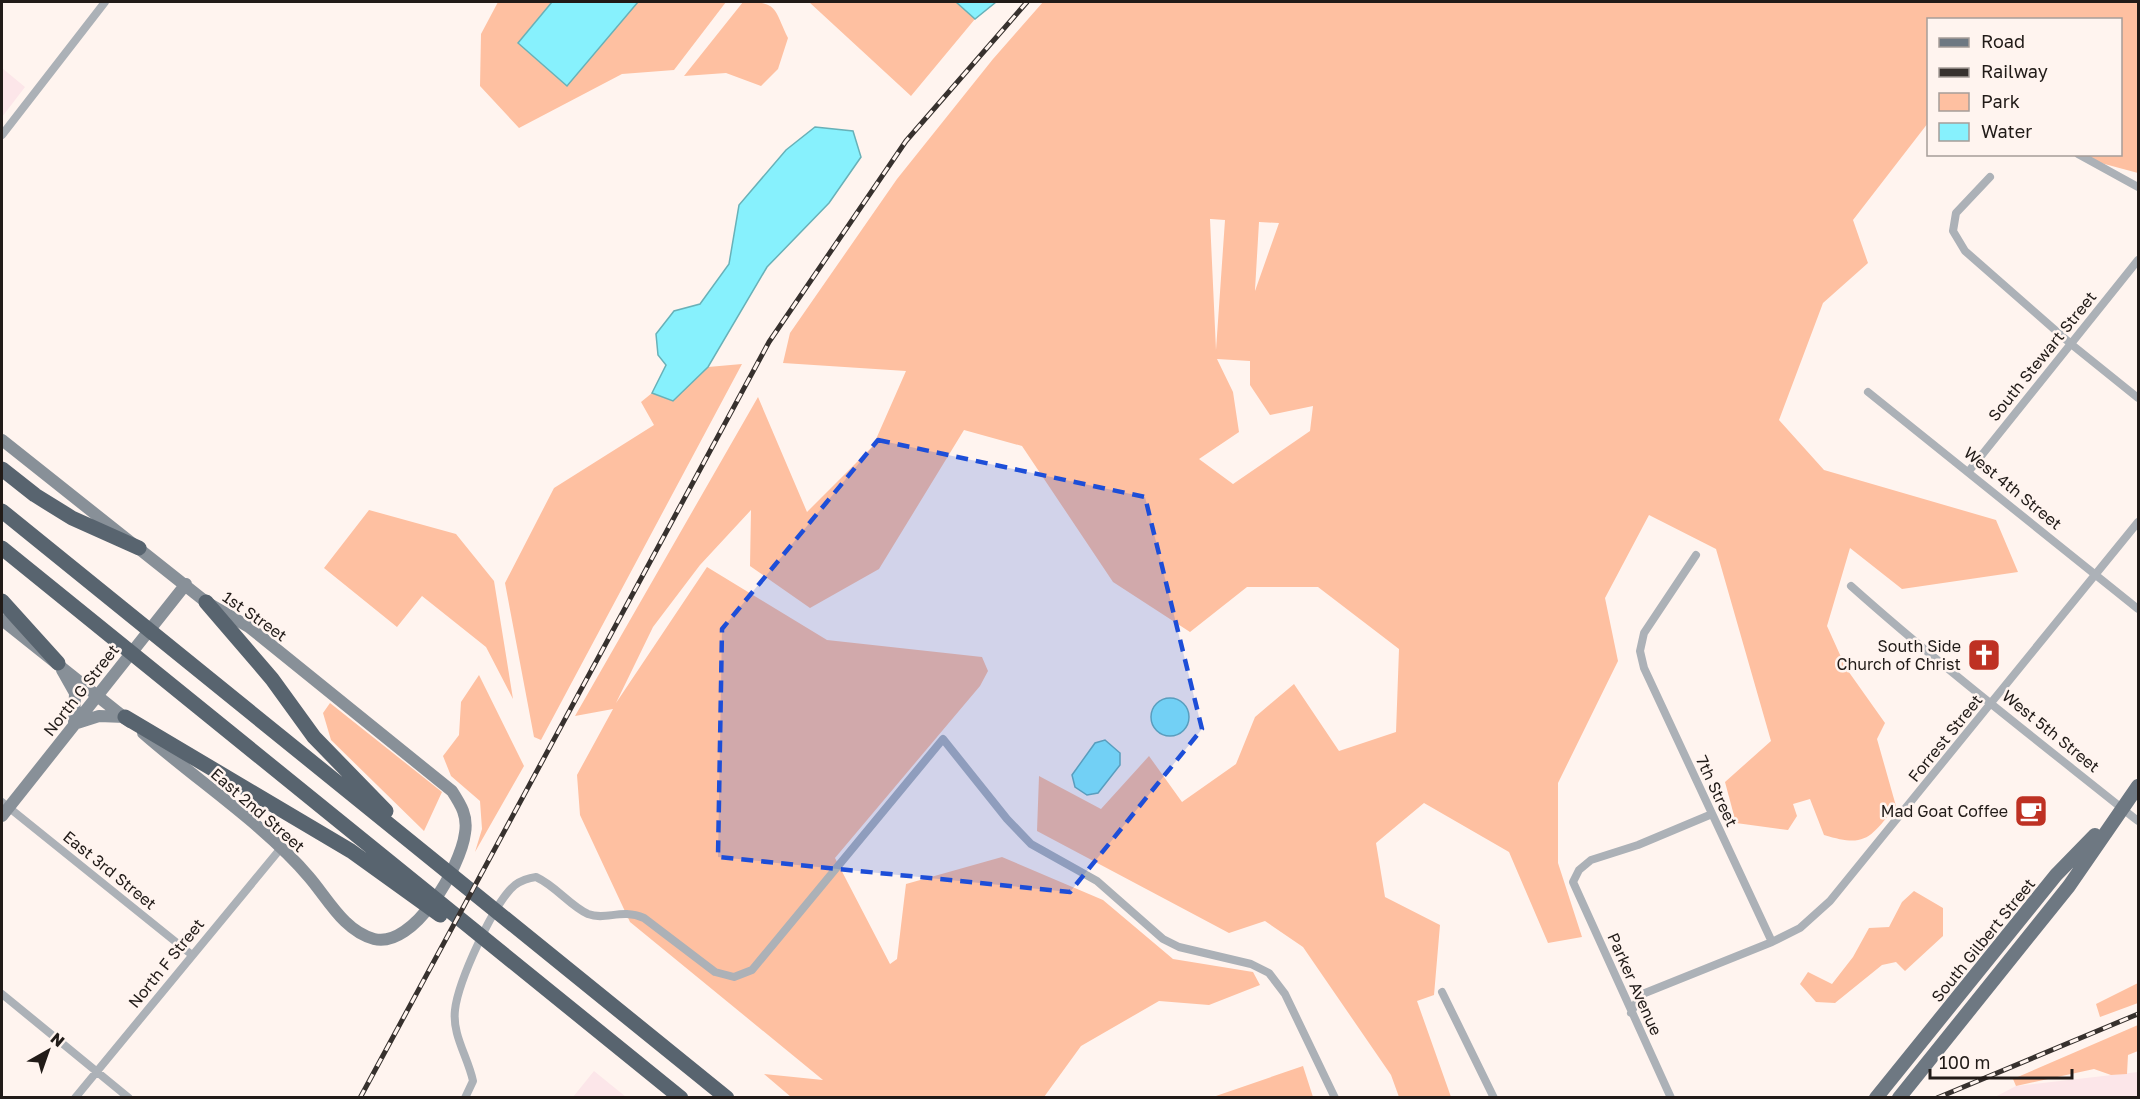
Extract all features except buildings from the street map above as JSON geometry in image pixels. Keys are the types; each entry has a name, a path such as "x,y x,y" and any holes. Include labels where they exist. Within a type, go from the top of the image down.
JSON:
{"highway":[{"path":"2,469 35,495 72,519 139,548"},
{"path":"2,511 728,1098"},
{"path":"2,548 159,674 416,890 681,1098"},
{"path":"2,601 58,663"},
{"path":"206,602 272,679 314,737 418,847"},
{"path":"125,717 416,890"}],"main road":[{"name":"South Gilbert Street","path":"1876,1098 2056,875 2139,786"},
{"name":"South Gilbert Street","path":"1899,1098 2069,886 2121,807"}],"street":[{"path":"2,135 105,2"},
{"path":"2082,156 2139,187"},
{"path":"1990,177 1956,213 1953,231 1965,251 2071,344 2139,398"},
{"name":"South Stewart Street","path":"1969,471 2139,261"},
{"name":"West 4th Street","path":"1868,392 2139,609"},
{"name":"1st Street","path":"2,440 206,602 249,627 453,790 465,811 465,834 437,895 415,926 397,937"},
{"name":"Forrest Street","path":"1631,1013 1640,995 1772,942 1800,928 1830,901 2139,522"},
{"name":"7th Street","path":"1696,555 1644,633 1640,651 1644,668 1772,942"},
{"name":"North G Street","path":"4,808 186,584"},
{"name":"West 5th Street","path":"1851,586 1955,676 1993,703 2139,821"},
{"name":"East 2nd Street","path":"2,620 97,694 281,848 308,876 338,915 358,933 376,940 397,937"},
{"path":"58,663 75,693 74,724 99,716 125,717"},
{"path":"465,1098 473,1081 461,1049 455,1011 462,980 472,956 506,893 525,879 536,878 551,884 586,913 598,916 634,914 644,918 715,972 734,977 752,970 880,812 943,739 1007,819 1031,844 1097,881 1163,939 1179,948 1251,964 1269,973 1285,994 1335,1098"},
{"name":"East 3rd Street","path":"4,808 192,955"},
{"name":"Parker Avenue","path":"1671,1098 1573,882 1579,870 1591,860 1638,845 1712,814"},
{"name":"North F Street","path":"75,1098 281,848"},
{"path":"1442,992 1494,1098"},
{"path":"2,994 129,1098"}],"highlighted area":[{"path":"878,440 1145,497 1202,729 1070,892 718,857 722,629"}],"shaded area":[{"path":"2,68 25,87 2,117"},
{"path":"594,1071 626,1097 573,1097"},
{"path":"2138,1072 2138,1097 1995,1097 2016,1086"}],"green space":[{"path":"498,2 552,2 518,43 567,86 638,2 726,2 674,70 622,74 519,128 480,86 481,34"},
{"path":"743,2 769,5 777,14 788,38 778,69 761,86 726,73 684,76"},
{"path":"809,2 956,2 975,19 911,96"},
{"path":"1043,2 2138,2 2138,173 2075,156 2122,156 2122,18 1927,18 1927,124 1853,220 1868,263 1823,303 1779,420 1824,470 1996,520 2018,572 1902,589 1850,548 1827,626 1846,668 1885,723 1877,739 1896,806 1873,833 1858,840 1838,839 1824,835 1810,799 1793,804 1797,816 1788,830 1736,823 1725,782 1771,741 1716,549 1649,515 1605,598 1618,661 1558,783 1558,863 1582,937 1548,943 1509,852 1424,803 1376,843 1385,897 1440,925 1434,995 1417,1001 1451,1097 1399,1097 1391,1075 1303,947 1265,921 1229,933 1037,831 1039,776 1101,809 1149,756 1182,802 1236,764 1255,717 1294,684 1339,751 1396,732 1399,649 1318,587 1247,587 1190,632 1113,582 1022,446 964,430 879,569 810,608 750,566 751,510 700,565 653,627 616,703 707,567 827,640 982,657 988,671 980,686 835,858 890,964 897,959 906,884 1002,857 1103,900 1173,959 1253,972 1260,985 1209,1005 1159,1001 1081,1046 1044,1097 791,1097 764,1074 823,1080 630,922 580,815 577,775 613,709 575,716 758,397 807,512 873,446 906,371 783,363 790,333 897,179 993,59","holes":["1210,219 1225,220 1216,350","1259,222 1279,223 1255,291","1217,359 1250,361 1250,385 1270,415 1313,406 1310,431 1233,484 1199,459 1239,432 1233,392"]},
{"path":"742,364 541,740 534,737 505,583 554,488 654,425 641,402 652,393 673,401 708,367"},
{"path":"369,510 456,534 494,581 513,699 486,647 422,596 397,627 324,568"},
{"path":"479,675 524,766 475,852 482,829 480,801 451,776 443,756 459,735 461,702"},
{"path":"330,703 442,792 424,831 331,740 323,713"},
{"path":"1914,891 1943,908 1943,936 1905,971 1896,962 1882,965 1835,1003 1816,1002 1800,984 1808,972 1832,984 1853,957 1869,928 1889,927 1902,902"},
{"path":"2138,983 2138,1003 2100,1017 2096,1004"},
{"path":"2138,1025 2138,1051 2128,1055 2127,1074 2111,1075 2094,1069 2016,1086 2013,1079"},
{"path":"1303,1066 1313,1097 1213,1097"}],"water":[{"path":"552,2 638,2 567,86 518,43"},
{"path":"956,2 996,2 975,19"},
{"path":"815,127 853,131 861,157 829,203 767,267 708,367 673,401 652,393 666,365 658,355 656,334 674,311 700,304 729,264 739,205 786,150"},
{"path":"1170,698 1183,704 1189,717 1183,730 1170,736 1157,730 1151,717 1157,704"},
{"path":"1105,740 1120,753 1120,765 1098,793 1087,795 1075,787 1072,775 1095,743"}],"railway":[{"path":"360,1098 769,342 906,141 1027,2"},
{"path":"1937,1098 2138,1014"}],"place":[{"name":"South Side Church of Christ","path":"1984,655"},
{"name":"Mad Goat Coffee","path":"2031,811"}]}
